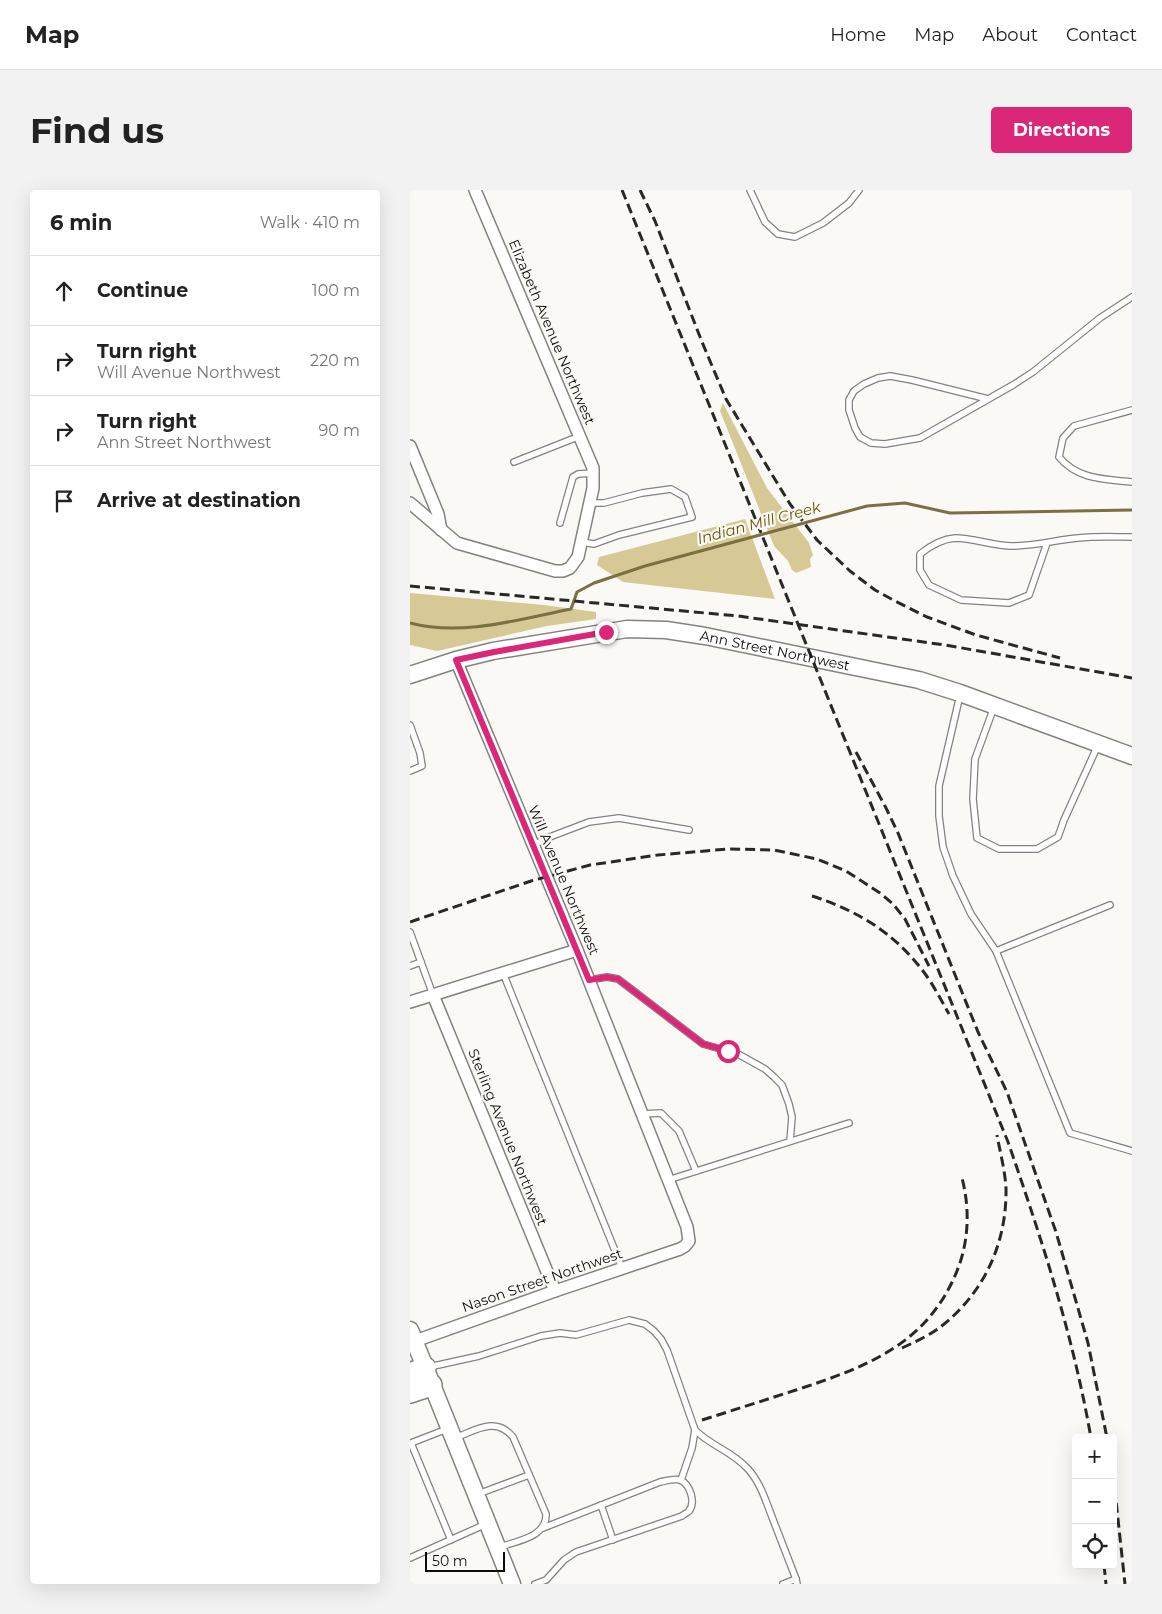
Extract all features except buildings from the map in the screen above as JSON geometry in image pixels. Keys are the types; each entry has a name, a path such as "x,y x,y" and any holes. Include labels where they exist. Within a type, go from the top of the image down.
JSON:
{"highway":[{"path":"410,1392 422,1376"}],"main road":[{"name":"Ann Street Northwest","path":"410,675 456,660 494,652 606,632 646,628 706,636 919,680 1131,754"},
{"path":"412,1336 422,1376 451,1433 512,1584"}],"street":[{"name":"Elizabeth Avenue Northwest","path":"440,530 457,543 555,571 563,571 570,568 578,556 593,488 590,458 475,190"},
{"path":"410,446 438,514 440,530"},
{"path":"410,503 440,530"},
{"name":"Will Avenue Northwest","path":"456,660 577,950 689,1234 689,1240 680,1249"},
{"path":"410,1002 577,950"},
{"name":"Sterling Avenue Northwest","path":"433,995 555,1290"},
{"name":"Nason Street Northwest","path":"412,1336 680,1249"}],"lane":[{"path":"750,190 765,222 778,234 795,237 823,223 849,204 859,190"},
{"path":"988,399 890,376 878,378 854,391 849,400 849,410 860,438 871,443 885,444 920,438 988,399 1033,372 1100,318 1132,297"},
{"path":"1132,410 1074,426 1063,438 1059,457 1068,467 1092,478 1132,482"},
{"path":"514,462 580,436"},
{"path":"560,523 573,477 578,474 593,473"},
{"path":"581,542 594,544 619,535 692,517 685,497 671,490 642,493 604,502 589,503"},
{"path":"1047,543 1028,595 1009,603 961,600 929,585 920,570 920,554 940,541 955,538 1009,546 1028,546 1078,538 1132,537"},
{"path":"960,693 939,786 939,816 943,847 953,876 971,914 996,952 1070,1133 1132,1151"},
{"path":"995,706 975,759 973,799 977,838 999,849 1037,849 1058,837 1099,744"},
{"path":"410,726 420,753 422,766 410,771"},
{"path":"534,845 589,822 619,818 689,830"},
{"path":"996,952 1110,906"},
{"path":"410,932 433,995"},
{"path":"410,966 421,962"},
{"path":"503,973 622,1268"},
{"path":"589,980 607,977 618,979 703,1044 738,1054 765,1069 782,1085 789,1104 792,1117 790,1141"},
{"path":"642,1114 661,1113 679,1131 696,1171"},
{"path":"668,1180 849,1123"},
{"path":"422,1376 541,1336 560,1333 576,1335 629,1320 645,1324 661,1339 695,1430 709,1443 734,1457 747,1467 754,1476 797,1581 783,1584"},
{"path":"451,1540 411,1443 490,1425 508,1430 513,1437 546,1514 543,1528"},
{"path":"680,1480 692,1448 695,1430"},
{"path":"476,1495 529,1475"},
{"path":"498,1548 535,1534 543,1528 660,1482 673,1479 680,1480 687,1487 691,1494 692,1504 689,1511 682,1516 576,1552 564,1560 546,1580 535,1584"},
{"path":"601,1506 613,1540"},
{"path":"410,1558 488,1523"}],"shaded area":[{"path":"723,403 767,488 809,543 813,555 810,559 811,567 796,573 774,546 720,411"},
{"path":"745,519 775,599 623,582 597,565 599,557"},
{"path":"410,593 544,605 596,612 596,619 547,626 437,651 410,645"}],"waterway":[{"name":"Indian Mill Creek","path":"410,623 430,627 470,627 511,622 571,609 577,592 594,583 645,566 867,506 905,503 950,513 1132,510"}],"railway":[{"path":"622,190 1008,1142 1056,1288 1084,1400 1090,1434"},
{"path":"640,190 655,221 726,399 790,504 817,540 850,571 875,590 927,617 976,635 1060,658"},
{"path":"410,586 738,616 945,645 1132,678"},
{"path":"856,752 898,833 978,1032 1007,1092 1056,1232 1088,1343 1106,1434"},
{"path":"410,922 531,881 590,865 658,855 728,849 774,850 817,859 846,871 880,893 893,904 905,919 929,966"},
{"path":"812,896 859,916 887,934 912,957 927,976 949,1014"},
{"path":"902,1348 935,1331 955,1314 969,1300 990,1266 997,1248 1005,1208 1004,1168 997,1135"},
{"path":"702,1420 846,1372 892,1350 911,1335 929,1318 944,1296 961,1260 967,1225 965,1190 962,1178"},
{"path":"1114,1479 1125,1584"},
{"path":"1104,1569 1106,1584"}],"route":[{"path":"606,632 456,660 589,980 607,977 618,979 703,1044 728,1051"}]}
